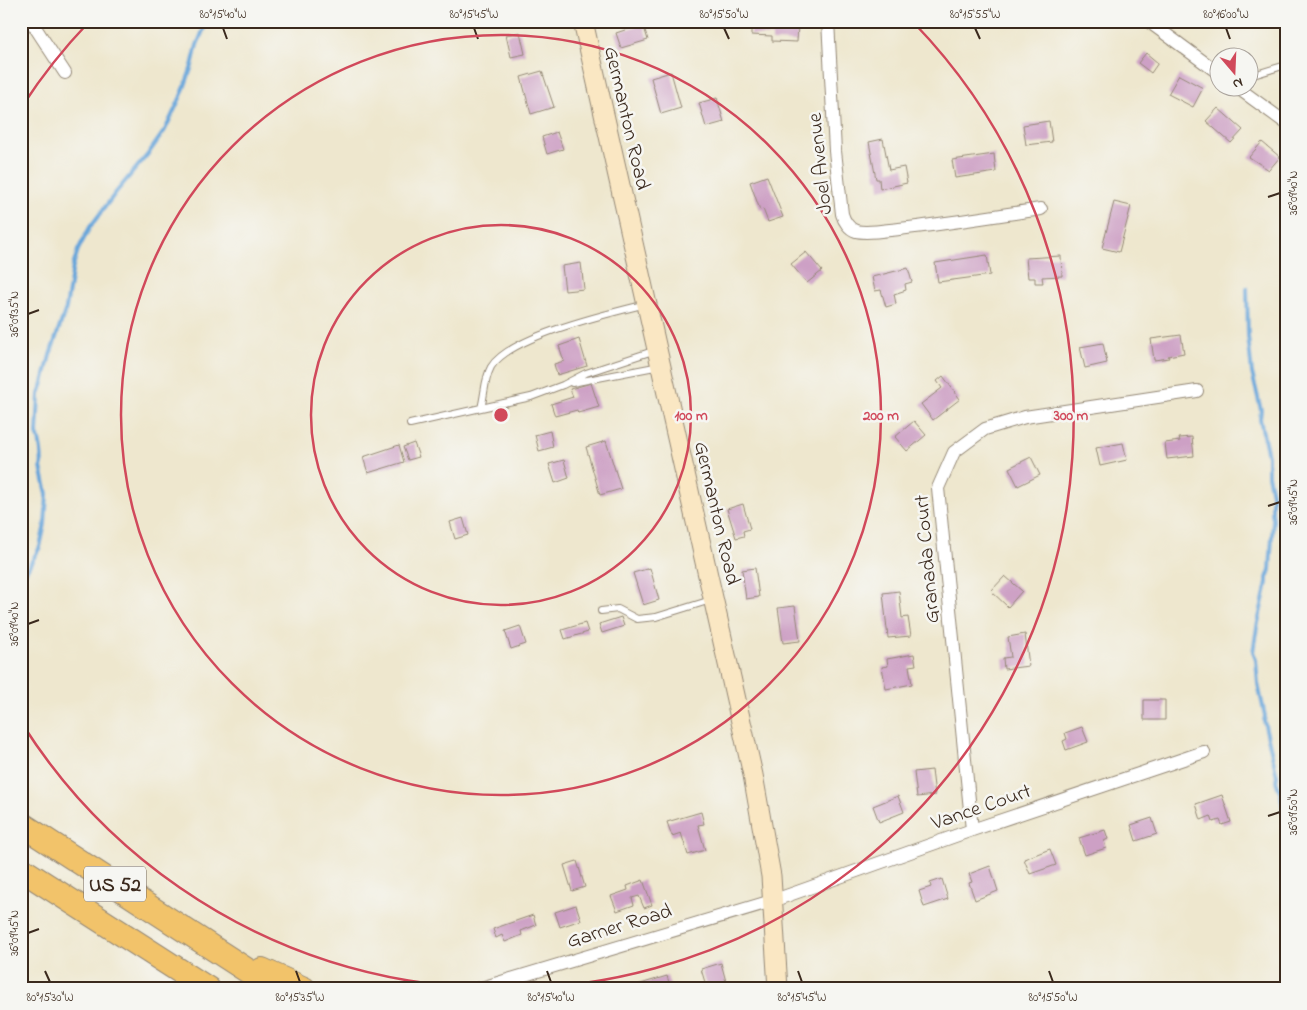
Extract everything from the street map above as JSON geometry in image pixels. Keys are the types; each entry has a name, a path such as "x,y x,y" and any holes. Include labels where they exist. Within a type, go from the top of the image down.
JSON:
{"highway":[{"name":"US 52","path":"21,824 276,989"},
{"name":"US 52","path":"21,869 208,989"},
{"path":"208,945 304,989"}],"main road":[{"name":"Germanton Road","path":"583,21 754,776 771,876 778,989"}],"street":[{"path":"31,21 65,73"},
{"name":"Joel Avenue","path":"828,21 835,152 842,214 844,220 853,230 858,232 895,230 1041,209"},
{"path":"1148,21 1210,67"},
{"path":"1252,98 1286,123"},
{"name":"Granada Court","path":"972,830 938,488 954,452 985,429 1025,417 1197,391"},
{"name":"Vance Court","path":"772,900 1204,752"},
{"name":"Garner Road","path":"478,989 772,900"}],"lane":[{"path":"1260,73 1286,65"},
{"path":"481,408 485,380 492,366 505,354 546,332 647,304"},
{"path":"563,385 586,373 659,358"},
{"path":"410,424 531,397 563,385 659,358"},
{"path":"601,611 618,609 637,619 656,617 715,599"}],"building":[{"path":"751,21 792,21 792,24 798,24 797,42 772,41 772,36 751,35"},
{"path":"643,24 648,40 621,48 616,33"},
{"path":"520,32 525,54 511,57 506,35"},
{"path":"1146,53 1158,63 1151,73 1138,63"},
{"path":"542,71 554,107 531,114 521,77"},
{"path":"671,72 681,108 661,114 651,78"},
{"path":"1179,75 1203,88 1193,107 1168,94"},
{"path":"717,98 724,122 706,127 699,103"},
{"path":"1218,108 1243,130 1231,143 1206,121"},
{"path":"1049,121 1052,142 1026,145 1023,125"},
{"path":"557,132 563,149 547,154 542,137"},
{"path":"883,139 889,170 904,167 907,183 880,189 879,179 876,179 869,142"},
{"path":"1262,142 1280,157 1269,170 1249,157"},
{"path":"994,154 996,172 955,178 952,160"},
{"path":"767,176 783,217 768,222 763,209 760,210 750,182"},
{"path":"1114,202 1131,206 1119,252 1102,248"},
{"path":"806,252 822,271 807,283 791,264"},
{"path":"987,255 990,275 938,282 935,263"},
{"path":"1061,256 1062,276 1042,277 1043,283 1035,283 1035,278 1028,278 1026,258"},
{"path":"581,263 584,289 565,291 562,266"},
{"path":"908,268 912,282 905,284 906,290 894,294 896,304 886,307 881,290 875,291 872,277"},
{"path":"1181,335 1184,353 1154,360 1151,339"},
{"path":"579,339 587,366 557,375 554,364 564,361 559,346"},
{"path":"1103,343 1107,363 1085,368 1080,347"},
{"path":"943,376 960,399 933,420 921,404 942,388 937,381"},
{"path":"591,383 599,407 578,413 577,410 555,416 551,404 573,397 570,389"},
{"path":"914,421 926,435 907,451 895,437"},
{"path":"550,431 553,447 539,451 535,435"},
{"path":"1192,437 1194,456 1167,459 1165,443 1180,441 1179,438"},
{"path":"606,441 621,489 600,495 586,447"},
{"path":"414,443 419,457 408,460 403,447"},
{"path":"1123,443 1127,460 1100,466 1096,448"},
{"path":"399,445 404,462 368,473 363,457"},
{"path":"1031,457 1040,475 1018,486 1009,468"},
{"path":"564,460 569,478 555,483 549,464"},
{"path":"743,504 750,529 743,531 744,536 736,538 727,509"},
{"path":"463,518 468,535 455,539 450,522"},
{"path":"650,568 659,600 643,605 633,573"},
{"path":"755,568 759,597 746,599 742,570"},
{"path":"1005,576 1022,591 1008,607 991,591"},
{"path":"899,591 902,618 908,617 911,636 888,638 883,593"},
{"path":"795,606 800,641 783,643 778,608"},
{"path":"621,617 624,626 602,633 599,624"},
{"path":"585,623 588,632 565,639 562,630"},
{"path":"520,626 526,644 511,649 505,631"},
{"path":"1025,634 1029,666 1004,669 1003,658 1011,657 1008,637"},
{"path":"914,654 916,665 909,666 912,684 886,689 882,667 888,666 887,659"},
{"path":"1144,700 1165,700 1165,720 1144,720"},
{"path":"1082,727 1088,742 1066,750 1063,741 1067,739 1065,733"},
{"path":"932,770 935,795 917,797 914,772"},
{"path":"1222,795 1231,822 1222,825 1220,820 1213,822 1211,816 1201,820 1196,804"},
{"path":"898,796 904,812 879,822 873,806"},
{"path":"701,812 704,824 698,825 705,850 688,855 681,833 672,836 667,822"},
{"path":"1152,818 1157,834 1136,841 1131,825"},
{"path":"1105,830 1108,839 1104,841 1106,848 1085,855 1079,838"},
{"path":"1050,849 1056,865 1030,874 1024,859"},
{"path":"577,861 585,887 572,891 564,865"},
{"path":"990,866 998,891 975,900 969,883 972,882 969,874"},
{"path":"942,879 948,899 924,907 919,891 931,887 930,883"},
{"path":"643,880 652,905 644,908 639,896 632,898 634,905 617,911 611,896 628,890 627,886"},
{"path":"576,905 581,920 560,927 555,912"},
{"path":"533,915 536,925 521,931 522,935 505,942 502,935 496,938 493,929"},
{"path":"721,963 728,989 707,989 701,969"},
{"path":"667,976 671,989 627,989 627,988"}],"waterway":[{"path":"21,580 40,547 45,524 47,494 37,434 39,394 66,308 73,266 78,250 90,227 165,130 182,94 197,45 207,21"},
{"path":"1247,288 1248,336 1252,373 1261,410 1260,419 1268,456 1268,475 1272,494 1273,519 1270,570 1253,652 1265,716 1264,721 1277,776 1276,781 1281,795 1286,831"}]}
